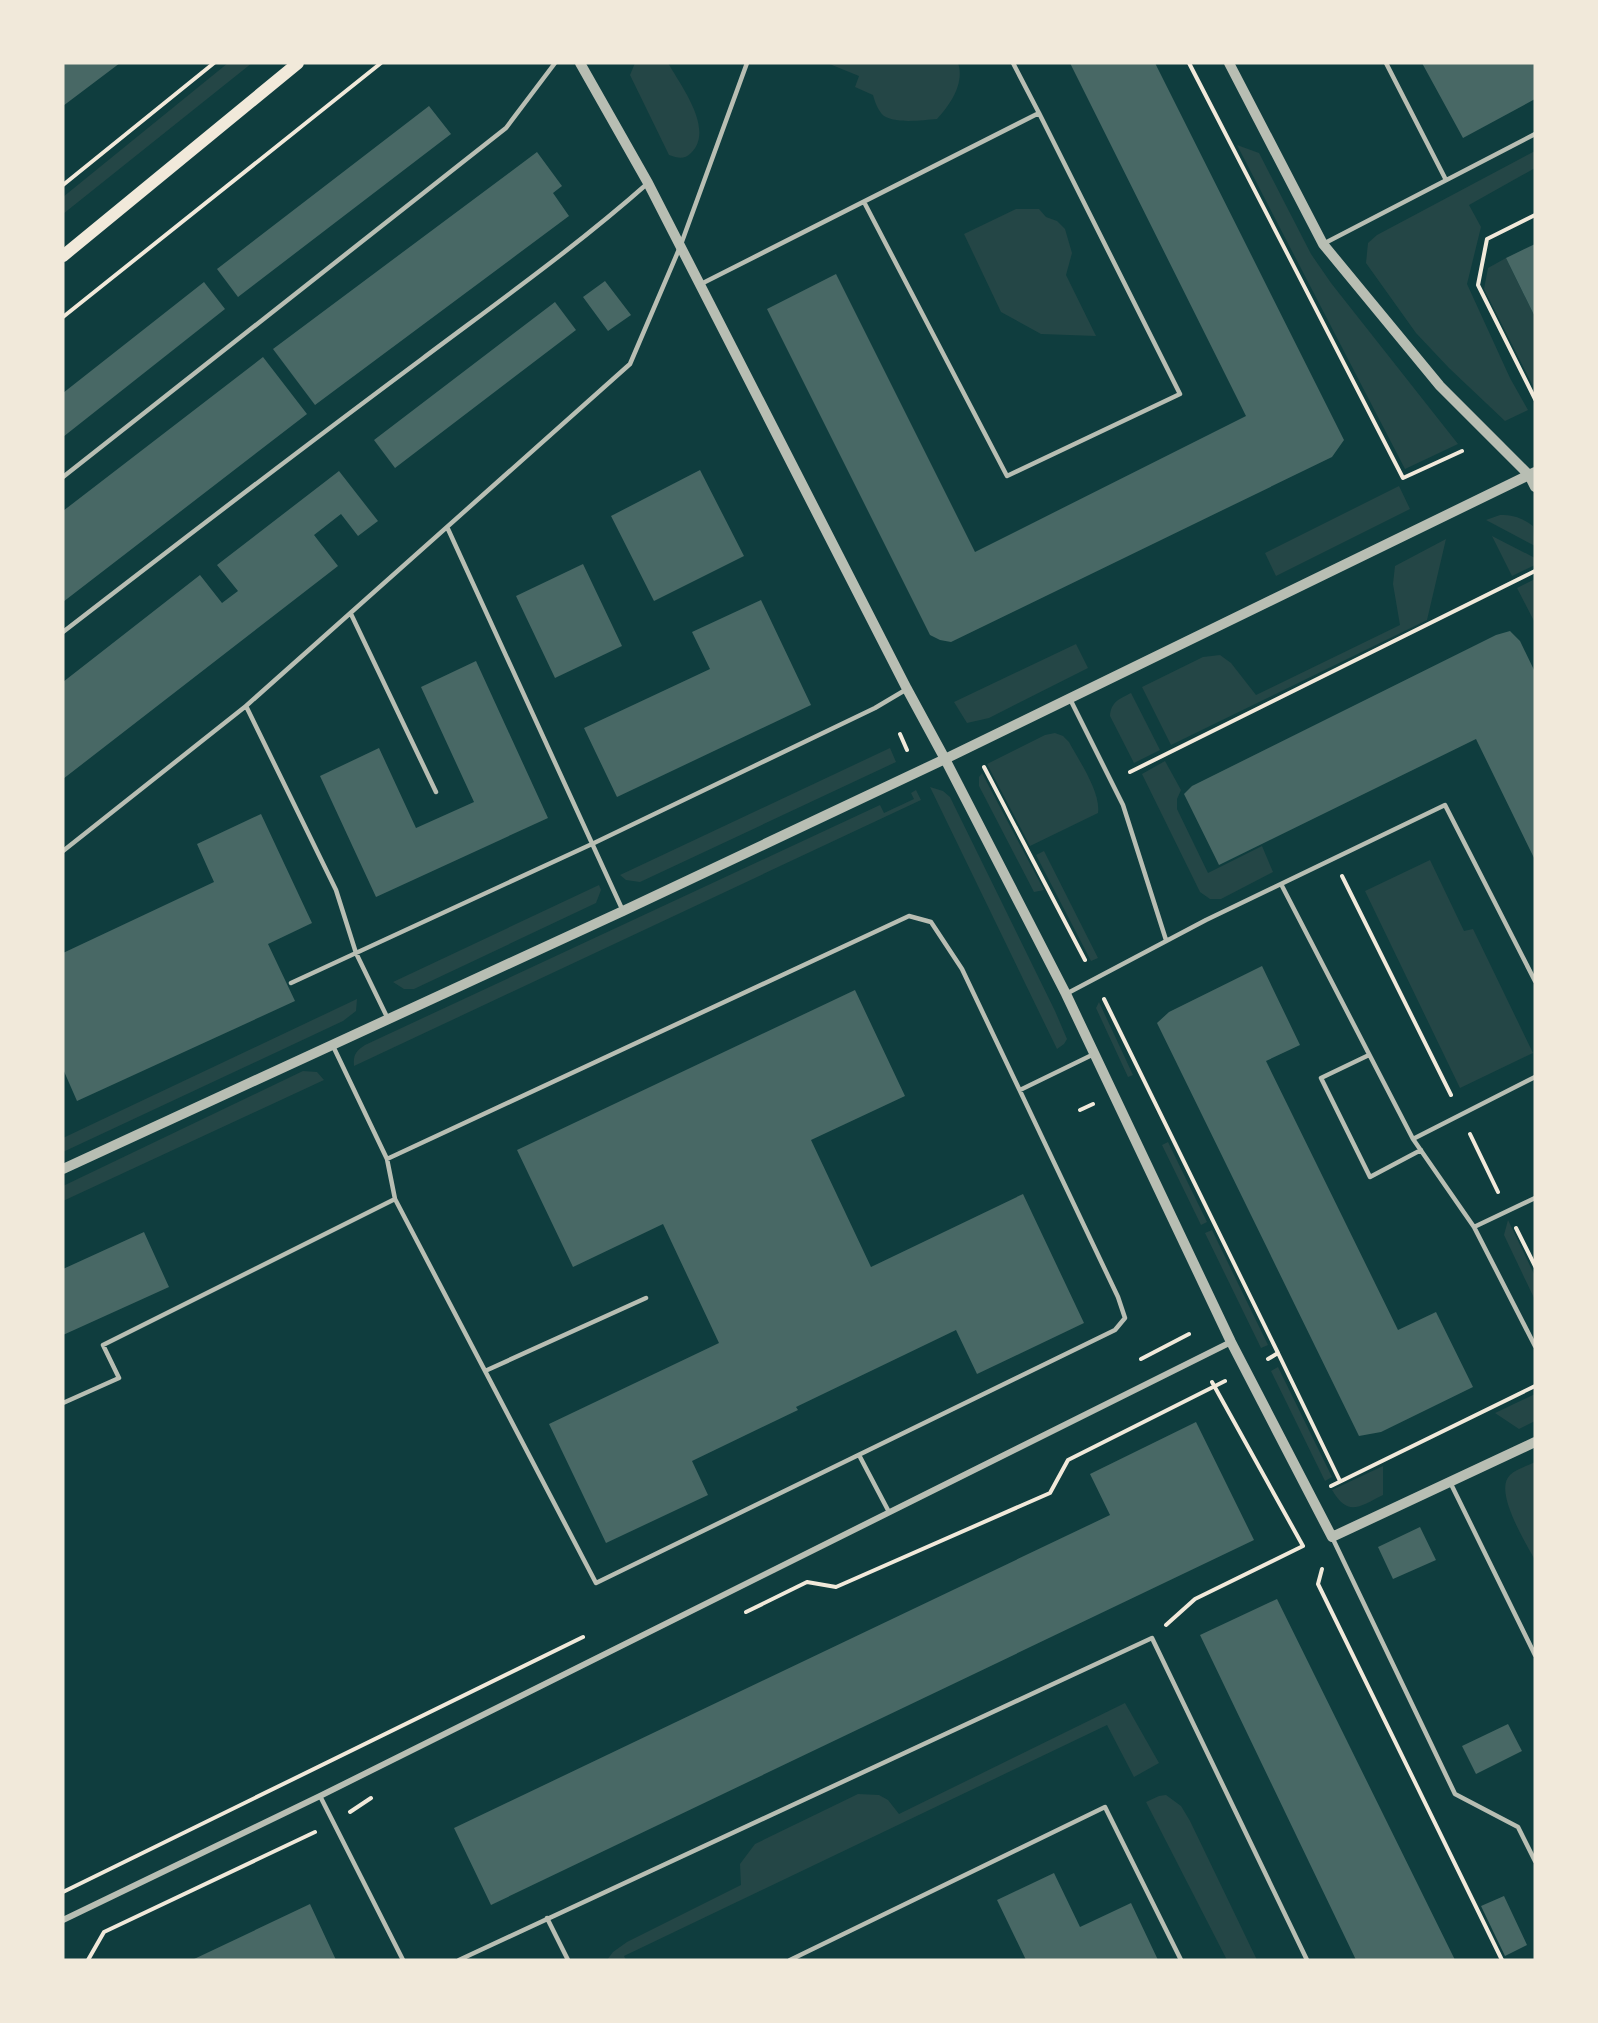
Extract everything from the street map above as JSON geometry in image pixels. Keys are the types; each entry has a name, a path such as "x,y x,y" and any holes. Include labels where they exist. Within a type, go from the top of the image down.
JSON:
{"main road":[{"path":"63,256 298,63"}],"street":[{"path":"580,63 648,183 1066,994 1231,1342 1332,1537 1535,1442"},
{"path":"1229,63 1323,244 1440,386 1532,474 1535,487"},
{"path":"63,1168 623,911 945,759 1532,474"},
{"path":"63,1920 320,1796 1231,1342"}],"lane":[{"path":"63,477 506,128 555,63"},
{"path":"63,851 246,706 630,364 680,247 747,63"},
{"path":"864,202 1007,476 1180,394 1014,63"},
{"path":"1386,63 1446,180"},
{"path":"699,285 1040,113"},
{"path":"1323,244 1535,134"},
{"path":"63,632 196,528 534,274 648,183"},
{"path":"447,529 623,911"},
{"path":"351,614 436,792"},
{"path":"291,983 592,844 875,708 907,689"},
{"path":"1069,697 1123,805 1166,940"},
{"path":"246,706 336,890 356,952 388,1019"},
{"path":"1066,994 1166,940 1445,806 1535,981"},
{"path":"1281,884 1413,1138 1474,1227 1535,1346"},
{"path":"332,1045 387,1159 395,1199 596,1583 1115,1330 1125,1318 1118,1297 962,969 931,922 909,916 387,1159"},
{"path":"1020,1090 1094,1054"},
{"path":"1369,1054 1321,1078 1370,1177 1421,1150"},
{"path":"1413,1138 1535,1077"},
{"path":"1474,1227 1535,1198"},
{"path":"63,1403 119,1378 103,1346 395,1199"},
{"path":"485,1371 646,1298"},
{"path":"859,1455 889,1512"},
{"path":"1450,1482 1535,1655"},
{"path":"1332,1537 1455,1794 1518,1827 1535,1861"},
{"path":"459,1960 1152,1638 1307,1960"},
{"path":"320,1796 404,1960"},
{"path":"790,1960 1105,1807 1181,1960"},
{"path":"547,1918 568,1960"}],"path":[{"path":"63,185 214,63"},
{"path":"63,316 381,63"},
{"path":"1189,63 1403,478 1462,451"},
{"path":"1535,215 1487,239 1478,285 1535,399"},
{"path":"1111,779 1535,571"},
{"path":"900,734 909,753"},
{"path":"984,766 1095,979 1340,1481"},
{"path":"1334,859 1535,1266"},
{"path":"1138,1082 1144,1079"},
{"path":"1268,1359 1278,1353"},
{"path":"742,1614 807,1582 836,1587 1050,1492 1068,1460 1213,1384 1303,1546 1195,1599 1152,1638"},
{"path":"1311,1496 1535,1386"},
{"path":"1332,1537 1318,1584 1502,1960"},
{"path":"63,1892 588,1635"},
{"path":"88,1960 104,1932 334,1824 380,1792"}],"shaded area":[{"path":"228,63 252,63 63,214 63,197"},
{"path":"635,63 668,63 687,96 698,120 699,132 697,143 686,157 678,158 669,155 630,75"},
{"path":"827,63 958,63 960,78 955,93 937,119 896,120 882,114 873,95 855,87 859,76"},
{"path":"1237,145 1259,153 1311,254 1331,283 1458,444 1405,469"},
{"path":"1535,151 1535,168 1469,205 1481,227 1467,284 1510,378 1528,410 1505,421 1416,333 1366,263 1368,243 1377,235"},
{"path":"1016,209 1039,209 1046,217 1057,221 1065,229 1072,253 1066,275 1096,336 1041,334 1001,312 964,234"},
{"path":"1506,258 1535,317 1535,390 1484,289 1488,268"},
{"path":"1399,486 1410,509 1276,576 1265,553"},
{"path":"1500,515 1518,517 1533,526 1535,546 1486,520"},
{"path":"1492,536 1535,558 1535,565 1512,576"},
{"path":"1446,539 1427,620 1171,745 1142,687 1203,657 1220,655 1231,663 1256,695 1400,625 1393,584 1395,566"},
{"path":"1535,579 1535,623 1517,588"},
{"path":"1076,644 1088,668 989,718 967,723 954,702"},
{"path":"1131,693 1160,750 1134,763 1110,716 1114,704"},
{"path":"1055,733 1063,736 1069,742 1083,767 1093,786 1098,813 1030,846 987,764 1045,735"},
{"path":"890,748 896,762 640,882 626,880 620,875"},
{"path":"1165,761 1181,790 1177,799 1177,809 1208,873 1262,846 1273,872 1221,899 1210,899 1200,892 1142,774"},
{"path":"982,773 1044,890 1034,892 979,786 979,777"},
{"path":"930,787 943,791 950,797 1055,1011 1067,1039 1057,1049"},
{"path":"916,790 921,800 354,1066 356,1054 365,1045 880,805 884,813 914,799 911,793"},
{"path":"1044,851 1098,958 1091,961 1036,855"},
{"path":"1430,860 1464,931 1473,929 1533,1053 1460,1088 1365,891"},
{"path":"599,885 601,890 596,903 414,989 404,989 393,982"},
{"path":"357,999 356,1011 343,1021 63,1152 63,1138"},
{"path":"1099,1002 1133,1075 1128,1077 1096,1008"},
{"path":"303,1071 317,1072 324,1080 63,1201 63,1186"},
{"path":"1168,1142 1207,1222 1201,1225 1162,1145"},
{"path":"1508,1220 1535,1276 1535,1300 1504,1235"},
{"path":"1212,1230 1268,1345 1261,1348 1205,1233"},
{"path":"1278,1367 1332,1477 1325,1481 1271,1371"},
{"path":"1535,1394 1535,1421 1519,1429 1495,1413"},
{"path":"1535,1462 1535,1560 1513,1517 1505,1493 1510,1475"},
{"path":"1383,1466 1383,1495 1361,1506 1349,1507 1343,1504 1332,1490"},
{"path":"1125,1703 1159,1763 1134,1777 1107,1725 624,1956 626,1960 607,1960 613,1952 627,1942 741,1885 740,1864 755,1844 858,1794 879,1795 888,1800 899,1814"},
{"path":"1166,1795 1181,1806 1190,1821 1257,1960 1227,1960 1146,1802"}],"building":[{"path":"63,63 120,63 63,106"},
{"path":"1070,63 1155,63 1344,440 1332,457 951,642 940,640 930,635 767,309 836,274 975,552 1246,416"},
{"path":"1422,63 1535,63 1535,99 1463,138"},
{"path":"429,106 451,134 238,297 217,269"},
{"path":"537,152 562,186 553,193 569,216 315,405 273,349"},
{"path":"1535,244 1535,317 1506,258"},
{"path":"605,281 631,315 608,331 583,297"},
{"path":"204,282 225,309 63,437 63,393"},
{"path":"555,302 576,330 395,468 374,440"},
{"path":"263,357 307,414 63,602 63,511"},
{"path":"700,470 744,556 654,601 611,516"},
{"path":"339,471 378,521 358,536 341,514 314,535 338,566 63,779 63,682 200,575 222,603 238,591 217,565"},
{"path":"583,564 622,646 555,678 516,596"},
{"path":"761,600 811,705 617,797 584,728 710,669 692,632"},
{"path":"1510,631 1520,641 1535,672 1535,860 1476,739 1219,865 1184,794 1192,786 1496,635"},
{"path":"476,661 548,818 376,897 320,776 379,748 416,828 474,802 421,687"},
{"path":"261,814 312,923 268,944 295,1001 77,1101 63,1069 63,953 214,882 197,844"},
{"path":"1262,966 1300,1045 1266,1061 1398,1330 1436,1312 1473,1387 1381,1432 1359,1436 1157,1023 1169,1012"},
{"path":"855,990 905,1096 811,1140 871,1267 1023,1194 1084,1323 977,1374 956,1330 796,1407 798,1410 692,1461 708,1495 606,1543 549,1424 719,1343 663,1224 573,1267 517,1150"},
{"path":"144,1232 169,1287 63,1335 63,1269"},
{"path":"1196,1422 1254,1540 491,1905 454,1828 1110,1515 1090,1474"},
{"path":"1420,1527 1436,1560 1393,1579 1378,1547"},
{"path":"1277,1599 1455,1960 1356,1960 1200,1635"},
{"path":"1508,1724 1522,1751 1476,1774 1462,1746"},
{"path":"1054,1873 1080,1927 1131,1903 1158,1960 1026,1960 997,1900"},
{"path":"1504,1896 1527,1945 1505,1956 1481,1906"},
{"path":"310,1904 336,1960 192,1960"}]}
